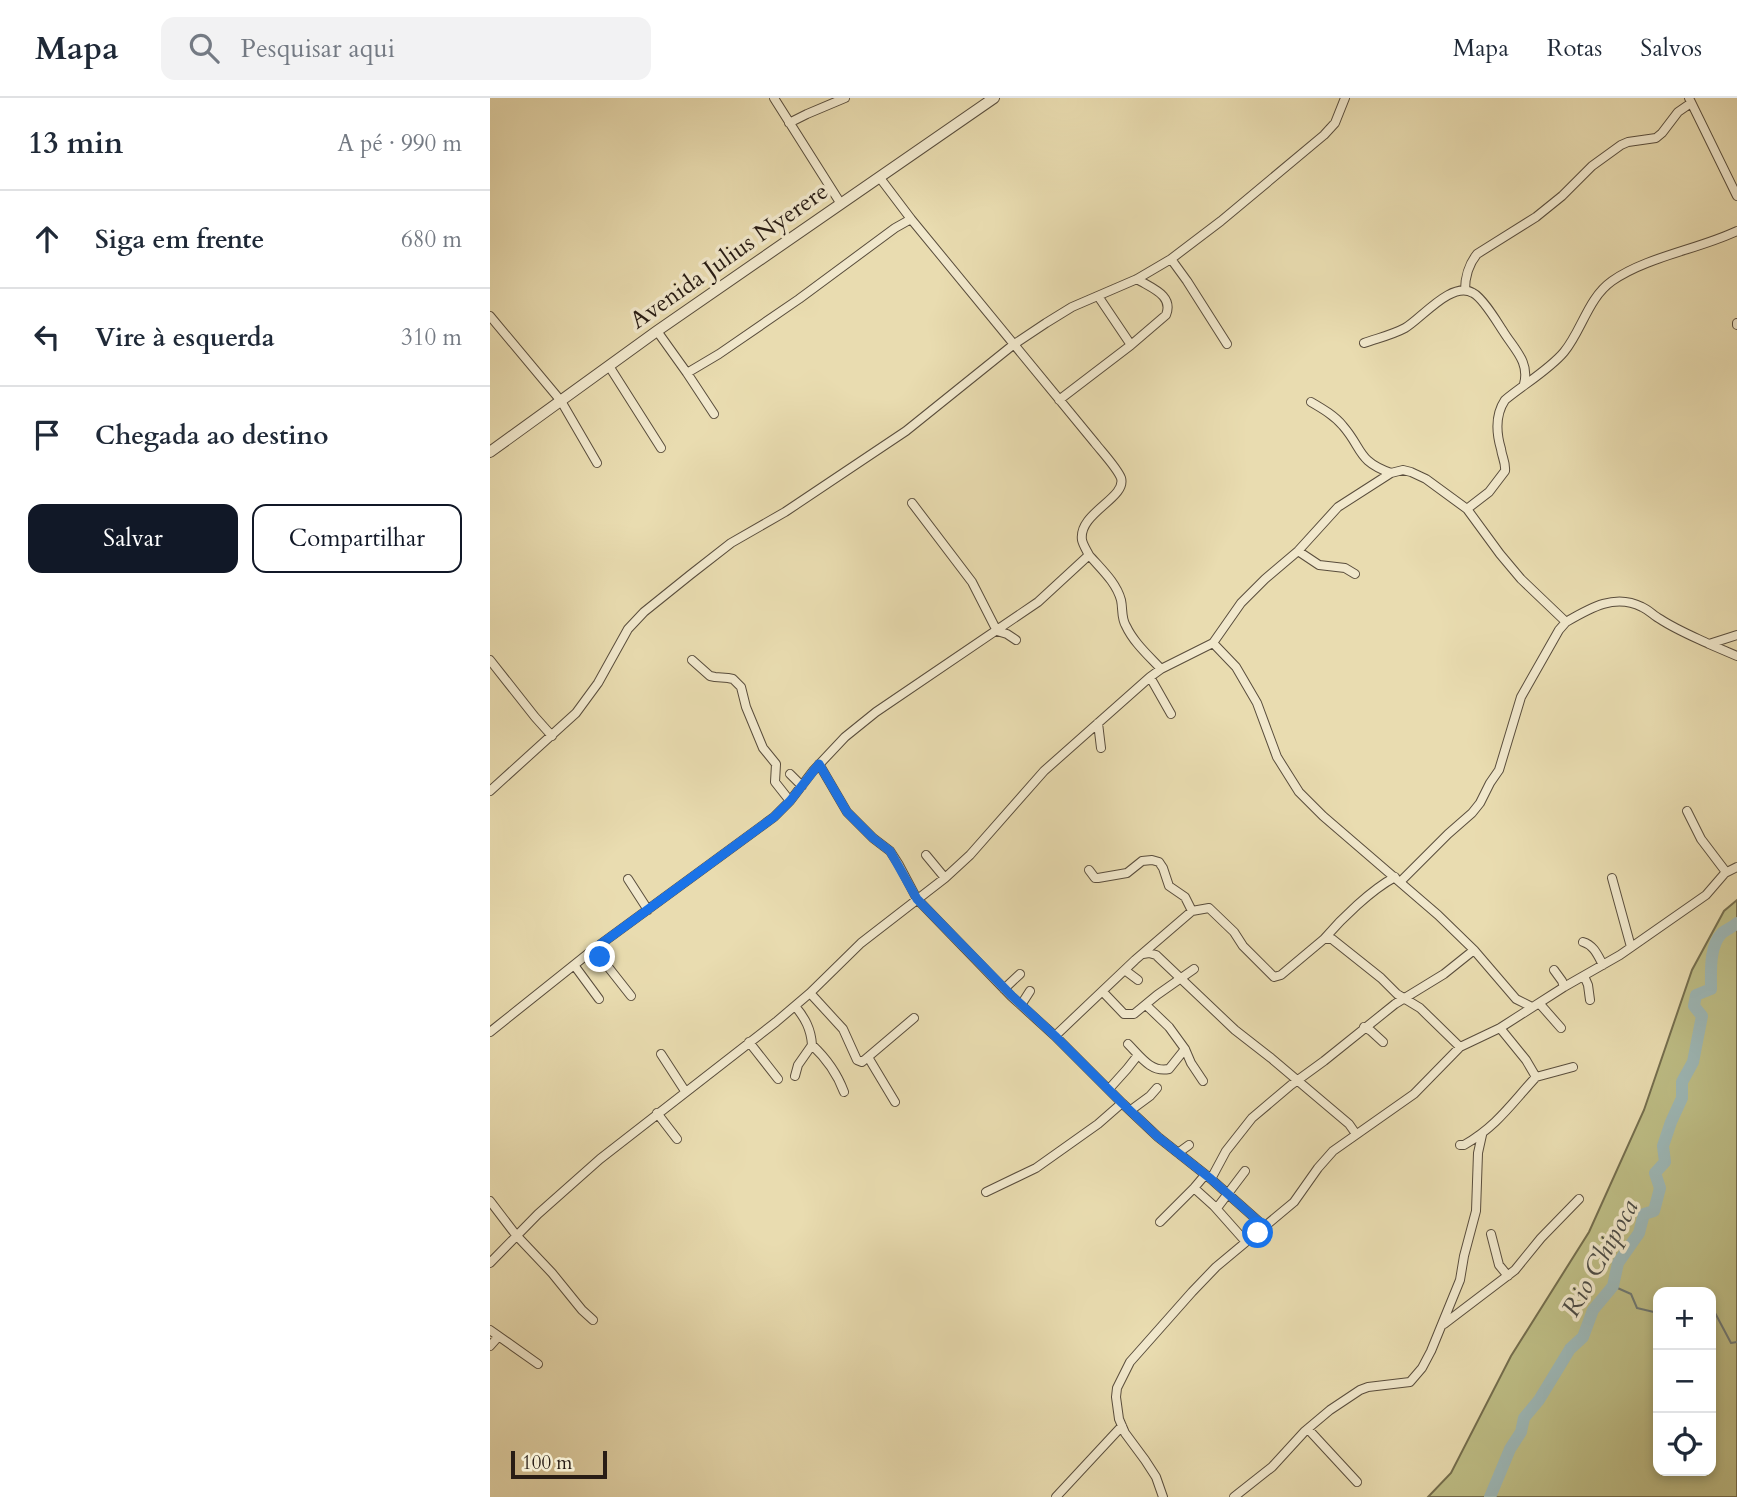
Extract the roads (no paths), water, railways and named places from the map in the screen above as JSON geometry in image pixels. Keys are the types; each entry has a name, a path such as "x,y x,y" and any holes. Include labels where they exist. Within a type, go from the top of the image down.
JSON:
{"street":[{"path":"774,98 841,204"},
{"path":"789,123 845,98"},
{"name":"Avenida Julius Nyerere","path":"490,452 657,331 995,98"},
{"path":"490,791 576,713 590,695 628,629 643,612 731,544 785,512 906,430 1013,345 1072,307 1137,279 1171,259 1324,135 1335,123 1345,98"},
{"path":"1465,290 1468,271 1477,254 1535,217 1592,166 1621,145 1656,138 1690,101 1737,196"},
{"path":"880,178 1120,476 1119,490 1085,524 1082,540 1089,555 1118,593 1124,624 1161,669"},
{"path":"687,373 719,354 911,219"},
{"path":"1467,509 1489,492 1505,471 1497,418 1501,406 1563,354 1603,289 1613,280 1659,259 1737,231"},
{"path":"1171,259 1227,344"},
{"path":"1059,400 1166,315 1168,304 1164,296 1137,279"},
{"path":"1364,342 1396,332 1422,316 1436,302 1457,291 1473,292 1526,368 1524,384"},
{"path":"1098,296 1131,345"},
{"path":"490,316 561,401 597,463"},
{"path":"657,331 714,414"},
{"path":"609,366 662,448"},
{"path":"1311,402 1341,424 1361,454 1378,469 1391,473"},
{"path":"1378,469 1380,480"},
{"path":"490,1263 566,1189 657,1113 810,993 861,943 970,855 1044,771 1150,677 1213,643 1241,603 1298,551 1338,507 1391,473 1411,471 1467,509 1521,579 1566,622"},
{"path":"912,503 972,582 997,631 1016,640"},
{"path":"1298,551 1319,565 1345,568 1355,574"},
{"path":"490,1032 594,949 774,817 845,737 876,712 1038,602 1089,555"},
{"path":"1055,1036 1192,911 1209,908 1274,977 1281,975 1324,939 1349,913 1386,882 1398,879 1472,813 1499,770 1521,697 1566,622 1600,604 1622,601 1639,606 1737,656"},
{"path":"1709,644 1737,635"},
{"path":"1213,643 1236,667 1257,703 1272,747 1299,792 1474,950 1516,999 1518,1016"},
{"path":"490,660 552,736"},
{"path":"692,660 710,676 728,678 741,687 763,748 776,764 775,782 790,801"},
{"path":"1150,677 1171,714"},
{"path":"1098,723 1101,748"},
{"path":"819,764 847,812 890,851 917,899 1004,989 1122,1103 1265,1227"},
{"path":"790,775 802,786"},
{"path":"1687,811 1701,839 1726,872"},
{"path":"926,855 944,878"},
{"path":"1089,870 1098,878 1127,873 1142,862 1159,862 1169,886 1185,897 1192,911"},
{"path":"1163,1497 1156,1477 1122,1426 1116,1408 1117,1388 1130,1363 1192,1292 1216,1268 1294,1202 1333,1152 1414,1094 1460,1047 1500,1028 1631,947 1706,895 1726,872 1737,867"},
{"path":"1612,878 1631,947"},
{"path":"628,879 648,910"},
{"path":"1324,939 1336,942 1397,994 1420,1008 1460,1047"},
{"path":"1584,942 1593,947 1603,965"},
{"path":"1156,944 1156,955"},
{"path":"594,949 631,996"},
{"path":"1160,1222 1208,1177 1252,1118 1364,1027 1444,974 1474,950"},
{"path":"1143,954 1156,955 1235,1030 1289,1074 1294,1083 1349,1124 1356,1134"},
{"path":"574,965 599,999"},
{"path":"1103,992 1124,1014 1134,1014 1194,969"},
{"path":"1554,970 1564,987"},
{"path":"1126,971 1138,979"},
{"path":"1004,989 1020,974"},
{"path":"1584,976 1590,1000"},
{"path":"1021,1005 1030,991"},
{"path":"810,993 843,1029 857,1060 862,1062 914,1018"},
{"path":"1516,999 1536,1005 1561,1028"},
{"path":"1146,1005 1169,1027 1203,1081"},
{"path":"794,1006 810,1029 811,1045 795,1076"},
{"path":"1364,1027 1383,1042"},
{"path":"1500,1028 1536,1077"},
{"path":"749,1042 778,1079"},
{"path":"1128,1044 1156,1069 1165,1070 1170,1069 1185,1049"},
{"path":"811,1045 828,1061 844,1092"},
{"path":"661,1054 685,1091"},
{"path":"1109,1089 1138,1055"},
{"path":"868,1057 895,1102"},
{"path":"1460,1145 1482,1135 1518,1100 1536,1077 1573,1067"},
{"path":"1131,1110 1157,1088"},
{"path":"986,1192 1036,1168 1098,1124 1122,1103"},
{"path":"657,1113 677,1139"},
{"path":"1234,1497 1272,1466 1330,1410 1368,1387 1410,1382 1422,1368 1460,1280 1476,1211 1478,1153 1482,1135"},
{"path":"1178,1153 1189,1145"},
{"path":"1217,1209 1245,1171"},
{"path":"1194,1188 1246,1242"},
{"path":"1442,1326 1520,1265 1541,1238 1579,1199"},
{"path":"490,1200 516,1236 593,1320"},
{"path":"1491,1234 1499,1265 1508,1276"},
{"path":"490,1330 538,1364"},
{"path":"490,1346 498,1337"},
{"path":"1056,1497 1122,1426"},
{"path":"1308,1429 1357,1482"}],"waterway":[{"name":"Rio Chipoca","path":"1490,1497 1510,1449 1521,1432 1524,1418 1539,1400 1570,1349 1583,1337 1593,1310 1613,1286 1618,1263 1639,1233 1644,1214 1654,1211 1660,1188 1655,1173 1665,1162 1663,1146 1682,1098 1682,1082 1693,1062 1702,1016 1694,1006 1696,995 1711,989 1715,945 1722,933 1737,923"},
{"path":"1613,1286 1631,1294 1637,1308 1653,1312"},
{"path":"1716,1315 1731,1343 1737,1342"}]}
